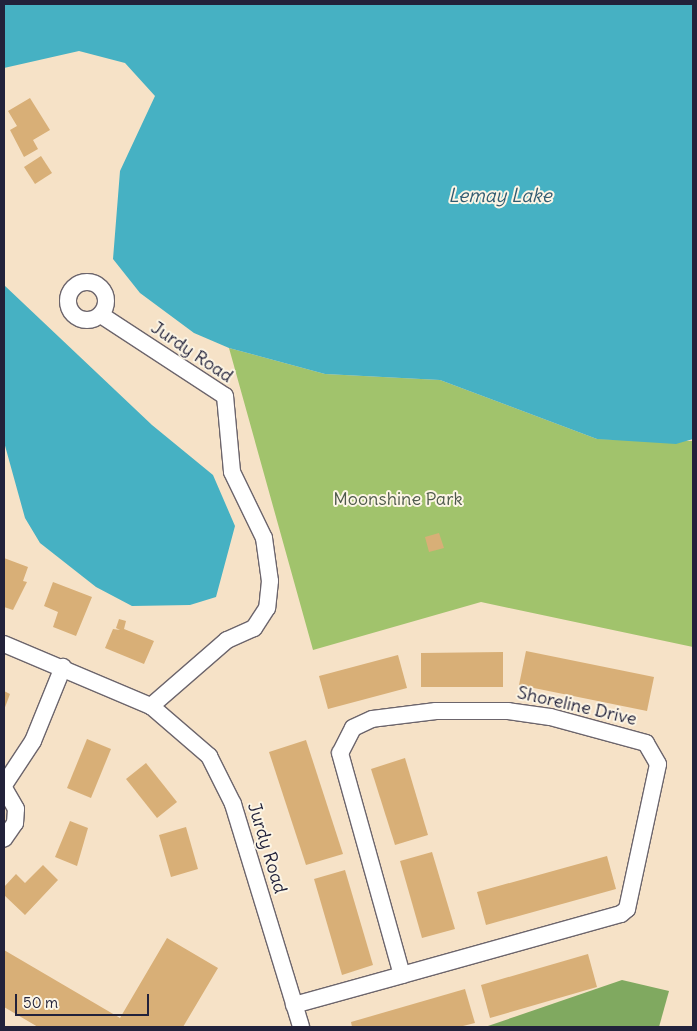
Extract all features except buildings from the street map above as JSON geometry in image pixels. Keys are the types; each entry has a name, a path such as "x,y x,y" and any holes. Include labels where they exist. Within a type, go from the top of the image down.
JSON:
{"street":[{"name":"Jurdy Road","path":"101,314 225,396 232,472 264,538 269,572 267,608 254,628 227,640 152,706"},
{"name":"Jurdy Road","path":"4,644 152,706 209,756 233,804 301,1027"},
{"path":"4,839 15,823 16,809 4,786 33,741 62,667"},
{"name":"Shoreline Drive","path":"294,1005 402,975 627,909 658,764 646,744 550,717 508,710 436,711 372,719 352,728 340,753 402,975"}],"green space":[{"name":"Moonshine Park","path":"229,348 325,374 440,380 597,439 693,441 693,647 481,602 313,650"},
{"path":"622,980 669,991 659,1027 485,1027"}],"water":[{"name":"Lemay Lake","path":"4,4 693,4 693,439 676,444 597,439 440,380 325,374 229,348 194,333 140,293 113,259 120,171 155,96 125,63 79,51 4,68"},
{"path":"4,285 152,425 213,475 235,526 216,597 190,605 132,606 96,587 40,543 25,518 4,442"}]}
